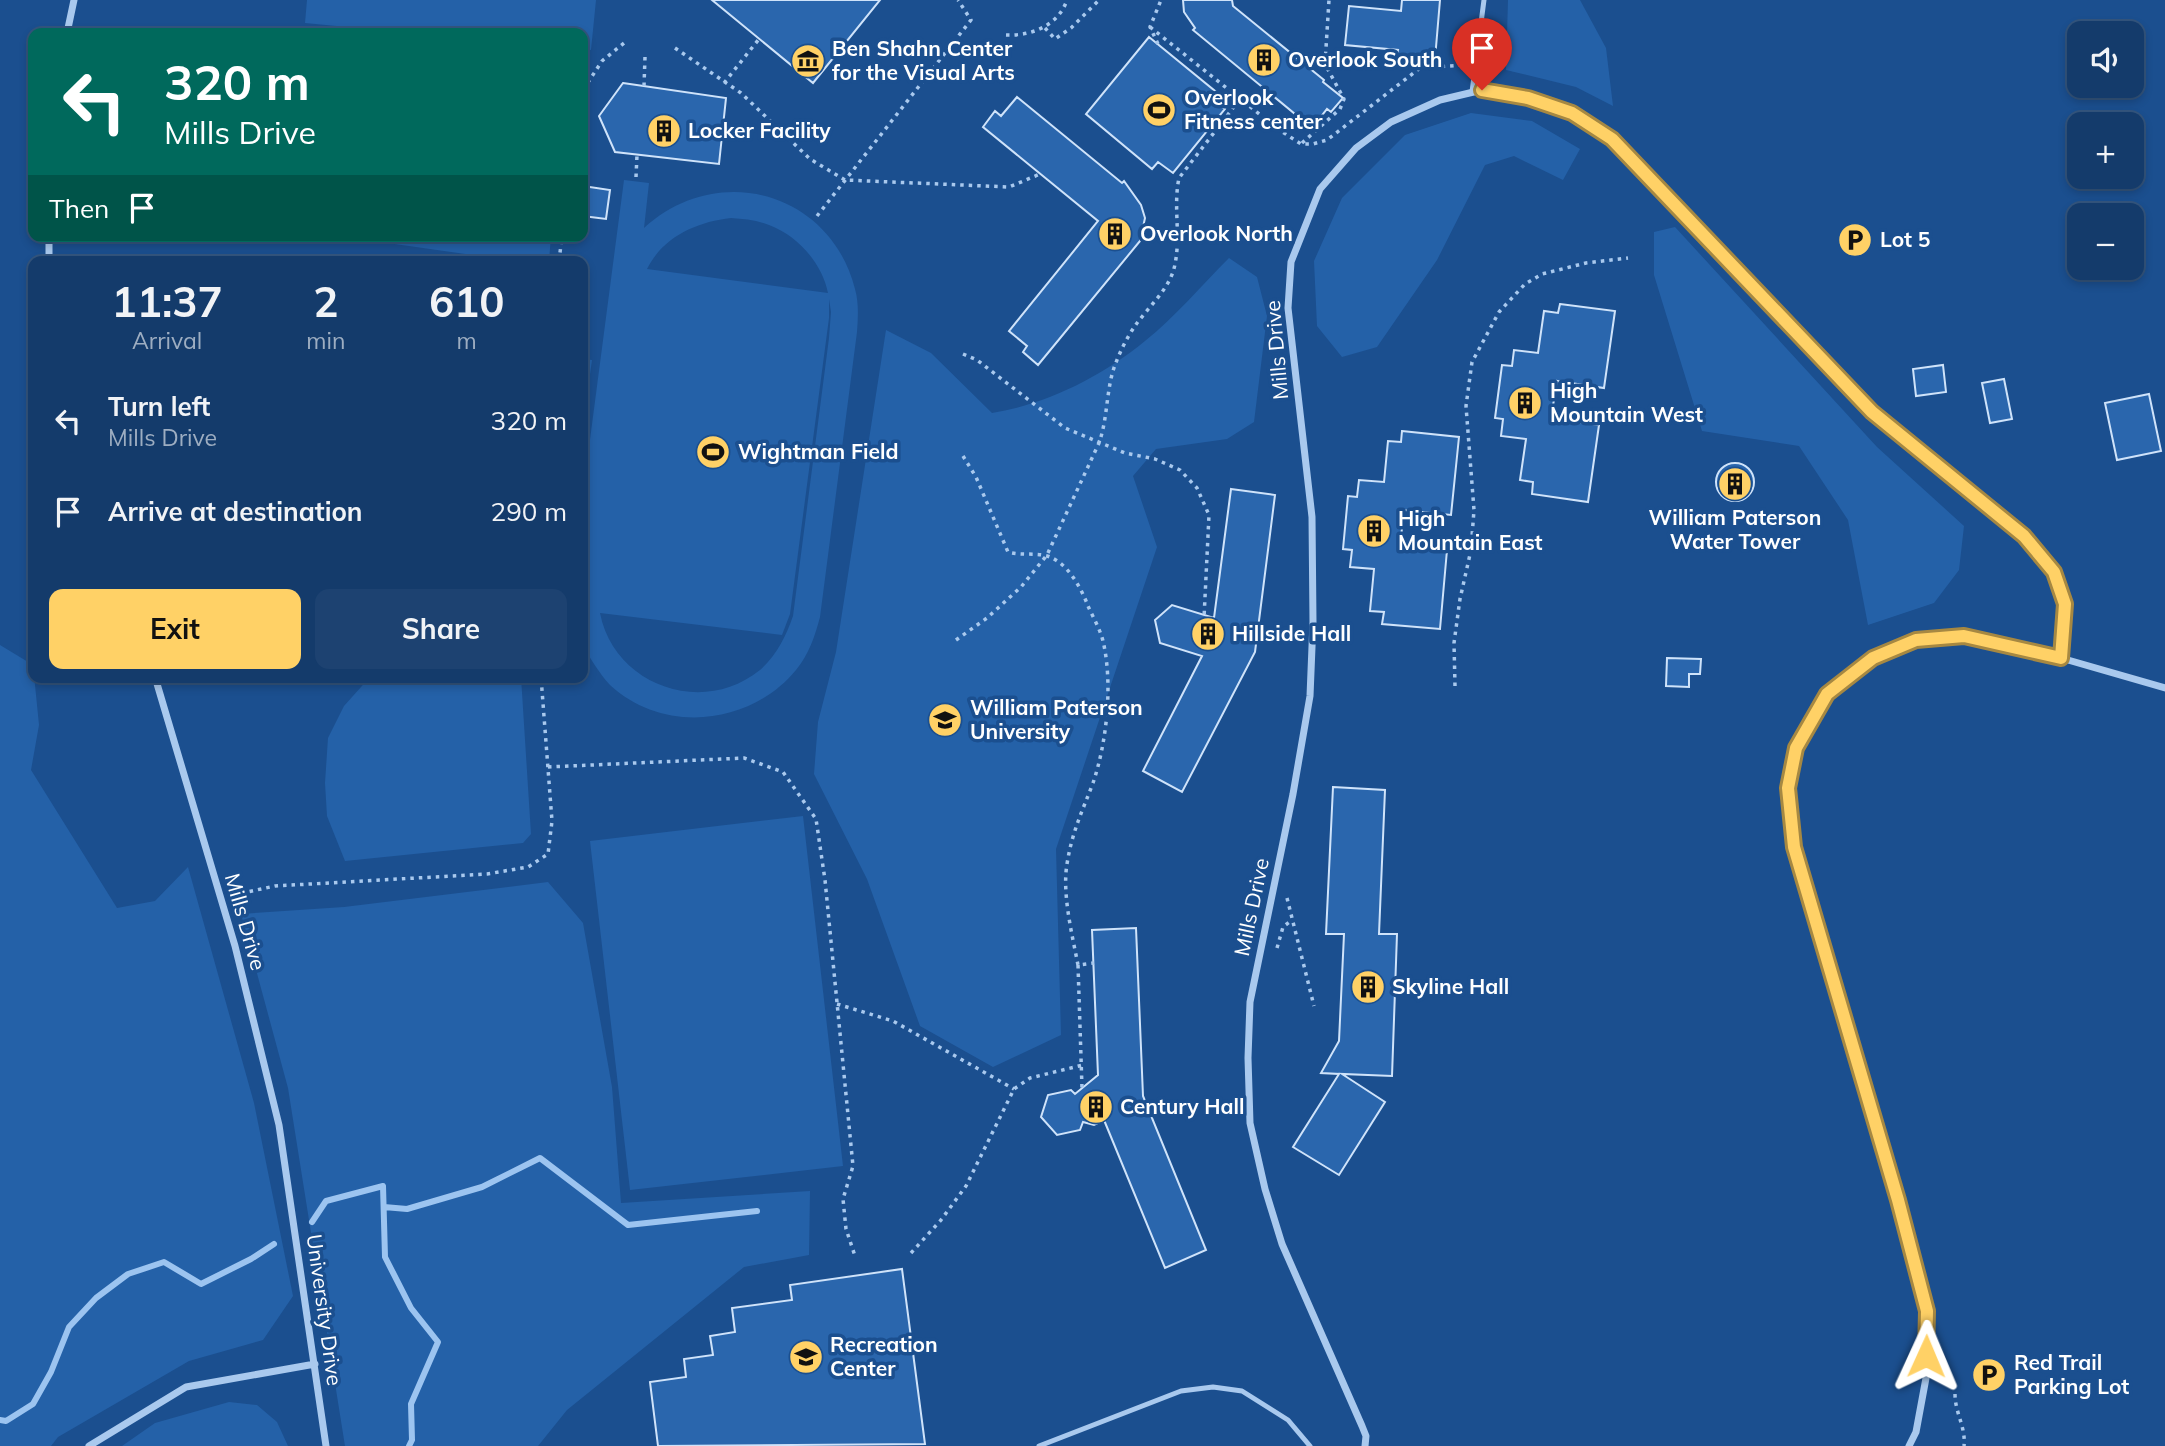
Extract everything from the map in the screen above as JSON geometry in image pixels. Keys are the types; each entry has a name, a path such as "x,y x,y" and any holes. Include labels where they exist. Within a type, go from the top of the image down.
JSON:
{"street":[{"path":"67,28 74,0"},
{"name":"Mills Drive","path":"1365,1446 1366,1436 1282,1244 1265,1188 1251,1123 1248,1058 1250,1002 1310,696 1313,622 1312,517 1288,308 1290,262 1320,189 1356,148 1391,122 1440,100 1482,90 1528,98 1572,113 1612,139 1872,412 2024,536 2054,572 2065,604 2061,658"},
{"path":"1909,1446 1916,1432 1926,1378 1927,1311 1898,1200 1794,847 1788,788 1796,748 1827,694 1873,658 1916,640 1964,636 2061,658 2165,688"},
{"name":"Mills Drive","path":"157,683 235,946 279,1125 288,1179"},
{"name":"University Drive","path":"288,1179 326,1446"},
{"path":"89,1446 186,1387 315,1364"}],"lane":[{"path":"1472,92 1484,0"},
{"path":"1039,1446 1181,1391 1213,1387 1242,1391 1288,1420 1310,1446"}],"path":[{"path":"817,216 971,20 958,0"},
{"path":"1006,35 1045,28 1056,19 1068,0"},
{"path":"1045,28 1055,39 1071,28 1099,0"},
{"path":"1158,44 1150,27 1161,0"},
{"path":"1301,145 1340,109 1344,99 1325,64 1329,0"},
{"path":"1150,27 1301,145 1327,140 1420,68 1475,65"},
{"path":"724,83 759,39"},
{"path":"588,82 602,61 624,43"},
{"path":"675,48 741,93 810,159 845,180 1009,187 1041,174"},
{"path":"644,86 645,57"},
{"path":"956,640 1021,587 1047,555 1099,443 1105,426 1114,366 1133,329 1166,286 1175,266 1178,229 1176,192 1180,178 1240,99"},
{"path":"636,177 637,155"},
{"path":"296,256 411,256"},
{"path":"1455,686 1454,643 1471,550 1474,510 1466,406 1472,362 1499,312 1525,284 1542,274 1586,263 1629,258"},
{"path":"963,354 977,360 1065,428 1125,453 1155,459 1181,470 1197,488 1209,515 1204,618"},
{"path":"963,456 976,477 1008,552 1017,555 1047,555 1059,562 1080,588 1102,640 1108,674 1106,725 1093,781 1073,830 1066,868 1069,917 1078,965 1082,1088"},
{"path":"221,897 275,886 487,873 528,867 548,854 552,821 541,683"},
{"path":"548,766 744,758 783,772 816,819 825,880 853,1166 843,1199 846,1229 855,1256"},
{"path":"1278,869 1314,1006"},
{"path":"1078,965 1094,963"},
{"path":"837,1003 893,1021 1014,1089"},
{"path":"911,1253 941,1220 965,1186 1014,1089 1030,1078 1083,1065"},
{"path":"1955,1394 1955,1409 1962,1421 1964,1446"}],"shaded area":[{"path":"307,0 596,0 591,50 588,50 588,28 347,28 305,23"},
{"path":"1508,0 1580,0 1606,48 1613,106 1576,87 1506,70"},
{"path":"1471,113 1532,121 1580,149 1563,180 1514,156 1485,165 1437,260 1377,347 1342,357 1317,326 1314,261 1342,198 1405,135"},
{"name":"Wightman Field","path":"624,180 649,183 644,228 673,207 704,195 736,192 768,197 796,209 822,229 842,255 858,305 820,617 811,645 796,670 756,703 732,712 706,717 681,717 632,701 610,685 588,654 588,455","holes":["731,218 750,220 780,230 799,243 820,271 828,293 647,269 662,248 693,227","829,299 831,312 793,616 787,631 766,664 737,684 712,691 688,692 664,686 641,675 623,659 609,638 600,613 782,635 790,614 829,318"]},
{"path":"1675,227 1877,447 1964,526 1959,570 1934,603 1868,625 1848,520 1799,446 1702,431 1654,275 1654,232"},
{"path":"380,242 551,242 549,256 480,256"},
{"path":"1229,258 1257,277 1267,316 1254,422 1227,439 1156,449 1133,476 1157,547 1056,849 1061,1035 993,1067 920,1026 867,879 814,774 818,722 836,652 886,330 931,353 992,413 1013,409 1073,387 1128,354 1167,322"},
{"path":"588,360 592,360 588,389"},
{"path":"0,645 28,662 28,683 35,683 39,725 31,770 117,908 155,901 188,867 254,1103 293,1296 263,1340 189,1361 58,1437 51,1446 0,1446"},
{"path":"365,683 521,683 531,834 523,843 345,861 327,816 325,783 328,738 344,706"},
{"path":"803,816 843,1166 630,1190 590,841"},
{"path":"548,882 583,923 612,1087 621,1203 810,1191 809,1255 744,1267 567,1410 538,1446 345,1446 288,1088 241,914 344,907"},
{"path":"229,1402 257,1405 277,1422 288,1446 122,1446 155,1423"}],"building":[{"name":"Ben Shahn Center for the Visual Arts","path":"712,0 880,0 813,83"},
{"name":"Overlook South","path":"1183,0 1232,0 1233,6 1343,98 1331,112 1327,109 1312,128 1193,30 1195,28 1184,12"},
{"path":"1402,0 1440,0 1435,59 1397,56 1398,50 1345,45 1349,6 1401,11"},
{"path":"1149,37 1215,91 1210,97 1225,109 1173,173 1158,162 1152,169 1086,114"},
{"name":"Locker Facility","path":"623,83 726,98 719,164 615,152 599,116"},
{"name":"Overlook North","path":"1017,97 1122,183 1124,181 1141,205 1145,218 1140,241 1038,365 1023,352 1027,346 1009,331 1098,221 983,127 995,111 1001,116"},
{"path":"588,187 610,190 606,219 588,217"},
{"name":"High Mountain West","path":"1560,304 1615,311 1604,388 1557,381 1551,418 1599,425 1588,502 1532,494 1533,482 1520,480 1526,439 1501,436 1503,419 1495,418 1502,365 1512,366 1514,350 1538,353 1544,311 1558,313"},
{"path":"1943,365 1946,392 1916,396 1913,369"},
{"path":"2004,379 2012,419 1990,423 1982,383"},
{"path":"2149,394 2161,451 2117,460 2105,403"},
{"name":"High Mountain East","path":"1402,431 1459,437 1451,515 1404,510 1400,546 1447,550 1440,629 1382,624 1384,612 1370,611 1374,569 1350,567 1352,550 1343,549 1348,496 1357,497 1359,480 1384,482 1388,441 1401,442"},
{"name":"William Paterson Water Tower","path":"1735,463 1748,469 1754,482 1748,495 1735,501 1722,495 1716,482 1722,469"},
{"name":"Hillside Hall","path":"1231,489 1275,495 1255,652 1182,792 1143,771 1202,656 1160,643 1155,620 1172,605 1214,618"},
{"path":"1667,658 1701,659 1700,674 1689,674 1689,687 1666,686"},
{"name":"Skyline Hall","path":"1333,787 1385,790 1379,934 1397,934 1392,1076 1342,1074 1385,1102 1339,1175 1293,1147 1339,1074 1321,1073 1339,1041 1344,934 1326,934"},
{"name":"Century Hall","path":"1136,928 1143,1096 1206,1250 1165,1268 1104,1120 1094,1125 1083,1122 1080,1130 1057,1135 1041,1117 1048,1095 1071,1090 1075,1094 1098,1075 1092,930"},
{"name":"Recreation Center","path":"902,1269 925,1444 658,1446 650,1382 686,1377 684,1359 713,1355 710,1336 735,1332 732,1308 792,1300 790,1285"}],"waterway":[{"path":"384,1207 407,1209 482,1187 540,1158 628,1225 757,1211"},
{"path":"312,1222 326,1201 383,1186 385,1257 411,1308 438,1342 411,1404 412,1440 409,1446"},
{"path":"0,1420 6,1421 33,1404 51,1372 69,1327 96,1298 128,1274 164,1262 201,1284 251,1259 274,1244"}],"place":[{"name":"Overlook South","path":"1264,60"},
{"name":"Ben Shahn Center for the Visual Arts","path":"808,61"},
{"name":"Overlook Fitness center","path":"1159,110"},
{"name":"Locker Facility","path":"664,131"},
{"name":"Overlook North","path":"1115,234"},
{"name":"Lot 5","path":"1855,240"},
{"name":"High Mountain West","path":"1525,403"},
{"name":"Wightman Field","path":"713,452"},
{"name":"William Paterson Water Tower","path":"1735,484"},
{"name":"High Mountain East","path":"1374,531"},
{"name":"Hillside Hall","path":"1208,634"},
{"name":"William Paterson University","path":"945,720"},
{"name":"Skyline Hall","path":"1368,987"},
{"name":"Century Hall","path":"1096,1107"},
{"name":"Recreation Center","path":"806,1357"},
{"name":"Red Trail Parking Lot","path":"1989,1375"}],"route":[{"path":"1482,90 1528,98 1572,113 1612,139 1872,412 2024,536 2054,572 2065,604 2061,658 1964,636 1916,640 1873,658 1827,694 1796,748 1788,788 1794,847 1898,1200 1927,1311 1926,1356"}]}
